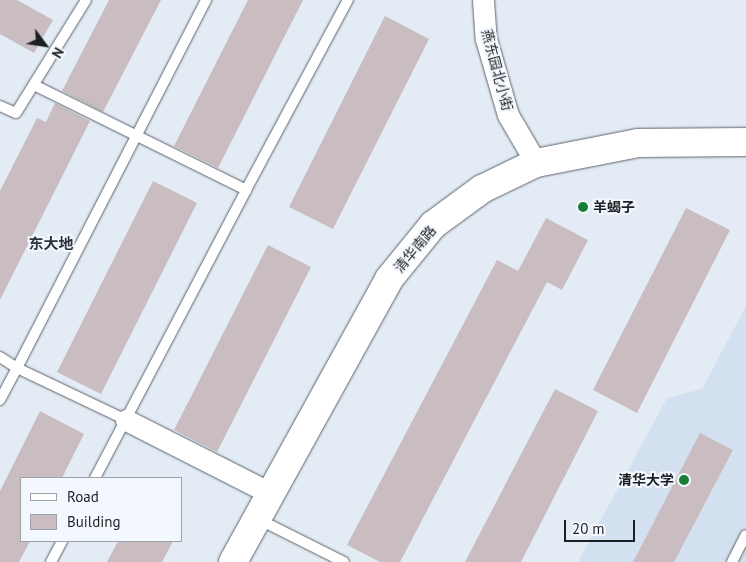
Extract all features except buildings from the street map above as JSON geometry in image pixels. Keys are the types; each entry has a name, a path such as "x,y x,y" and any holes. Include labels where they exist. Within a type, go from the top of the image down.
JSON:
{"street":[{"name":"燕东园北小街","path":"483,0 486,39 508,116 536,163"},
{"name":"清华南路","path":"233,562 389,279 433,225 482,190 536,163 638,143 746,142"},
{"path":"126,420 270,493"}],"lane":[{"path":"0,106 16,114 86,0"},
{"path":"0,400 206,0"},
{"path":"96,477 348,0"},
{"path":"34,86 246,190"},
{"path":"0,357 17,368 126,420"},
{"path":"257,518 344,562"},
{"path":"732,562 746,535"},
{"path":"51,562 61,542"}],"shaded area":[{"name":"清华大学","path":"746,306 746,562 578,562 667,398 702,389"}],"place":[{"name":"羊蝎子","path":"583,207"},
{"name":"清华大学","path":"684,480"}],"district":[{"name":"东大地","path":"51,244"}]}
